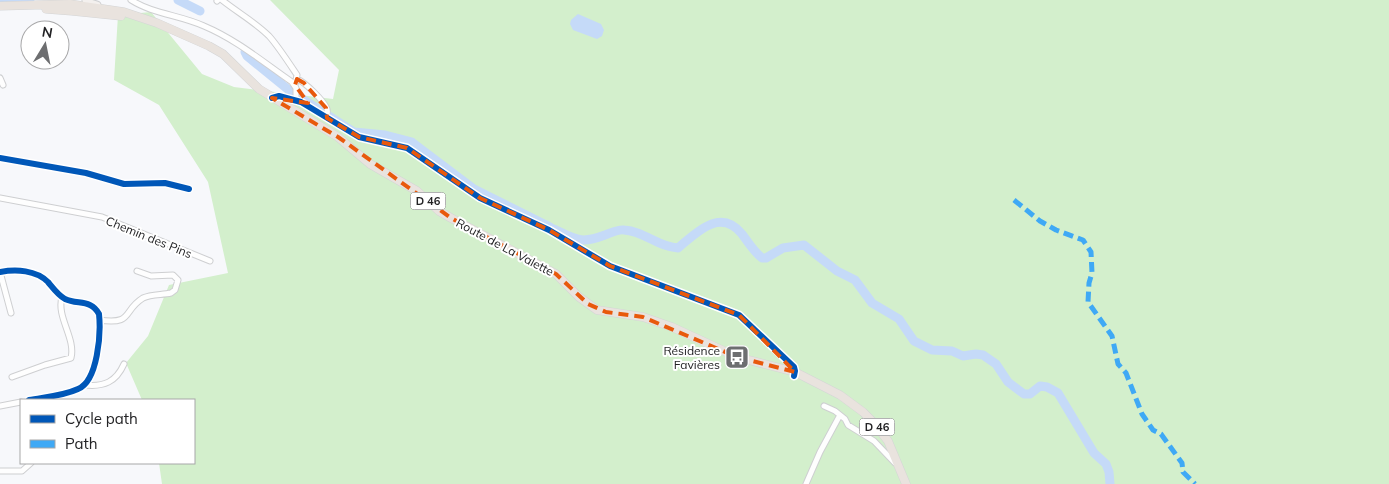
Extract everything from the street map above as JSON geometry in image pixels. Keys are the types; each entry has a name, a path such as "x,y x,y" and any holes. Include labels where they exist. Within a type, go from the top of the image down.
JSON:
{"main road":[{"name":"Route de La Valette","path":"74,3 124,12 209,46 222,54 252,84 272,98 338,137 370,164 417,191 451,218 556,274 579,297 598,310 650,320 672,327 724,352 794,374 826,388 854,405 875,424 888,441 908,483"},
{"name":"D 46","path":"52,7 74,3"},
{"name":"Route de La Valette","path":"0,7 52,7 148,20"}],"street":[{"path":"86,0 90,3 124,12"},
{"path":"131,0 148,9 186,19 230,38 296,82 308,87 326,108 326,115"},
{"path":"219,0 240,12 268,35 296,73 297,97"},
{"path":"74,3 106,15"},
{"path":"0,78 3,86"},
{"path":"272,98 279,96 297,97 359,137 406,148 480,198 550,230 610,266 739,315 794,367 794,374"},
{"path":"0,158 86,173 124,184 165,183 189,188"},
{"name":"Chemin des Pins","path":"0,198 102,217 210,261"},
{"path":"11,313 0,272 16,270 38,275 62,297 93,305 98,312 96,365 85,385 71,392 34,399"},
{"path":"99,320 111,322 121,320 143,299 171,293 175,290 178,280 173,275 151,276 137,271"},
{"path":"12,377 45,364 71,358 71,350 61,308 62,297"},
{"path":"85,385 95,386 108,382 117,377 124,364"},
{"path":"0,406 20,402"},
{"path":"824,406 835,411 848,425 874,441 895,463 898,463"},
{"path":"806,484 820,452 840,415"},
{"path":"0,470 22,471 30,464"}],"highlighted area":[{"path":"297,79 304,83 326,108 327,118 359,137 407,148 480,198 549,230 610,266 739,315 795,372 737,357 643,317 606,312 588,304 556,274 451,218 338,137 272,98 308,103 295,85"}],"green space":[{"path":"270,0 1389,0 1389,484 162,484 159,464 195,464 195,399 142,399 126,363 148,336 169,285 228,273 208,182 159,105 114,80 118,15 151,12 202,74 234,87 333,99 339,70"}],"water":[{"path":"578,14 601,24 604,30 602,36 597,39 573,30 570,24 571,20"}],"waterway":[{"path":"0,1 30,0"},
{"path":"178,0 200,11"},
{"path":"245,52 247,56 290,91 354,132 385,135 412,142"},
{"path":"413,143 474,189 550,227"},
{"path":"554,229 579,240 597,238 619,230 631,231 664,245 678,248 708,225 725,223 734,226 762,258 766,258 783,248 804,245 837,271 855,280 872,303 899,319 914,341 932,350 952,351 963,356 983,355 996,364 1008,382 1024,394 1030,394 1040,386 1047,387 1058,393 1094,453 1106,464 1110,484"}],"marked path":[{"path":"1014,200 1040,221 1056,230 1083,240 1091,252 1092,273 1089,283 1088,302 1112,336 1118,364 1126,373 1142,414 1153,430 1161,434 1182,463 1183,472 1195,484"}],"cycle path":[{"path":"272,98 279,96 301,102 359,137 407,148 480,198 549,230 610,266 739,315 794,367 794,376"},
{"path":"0,158 86,173 124,184 165,183 189,189"},
{"path":"0,272 19,271 38,275 65,299 88,304 96,309 99,314 97,356 90,377 85,384 78,389 66,393 35,399"}],"place":[{"name":"Résidence Favières","path":"737,357"}]}
